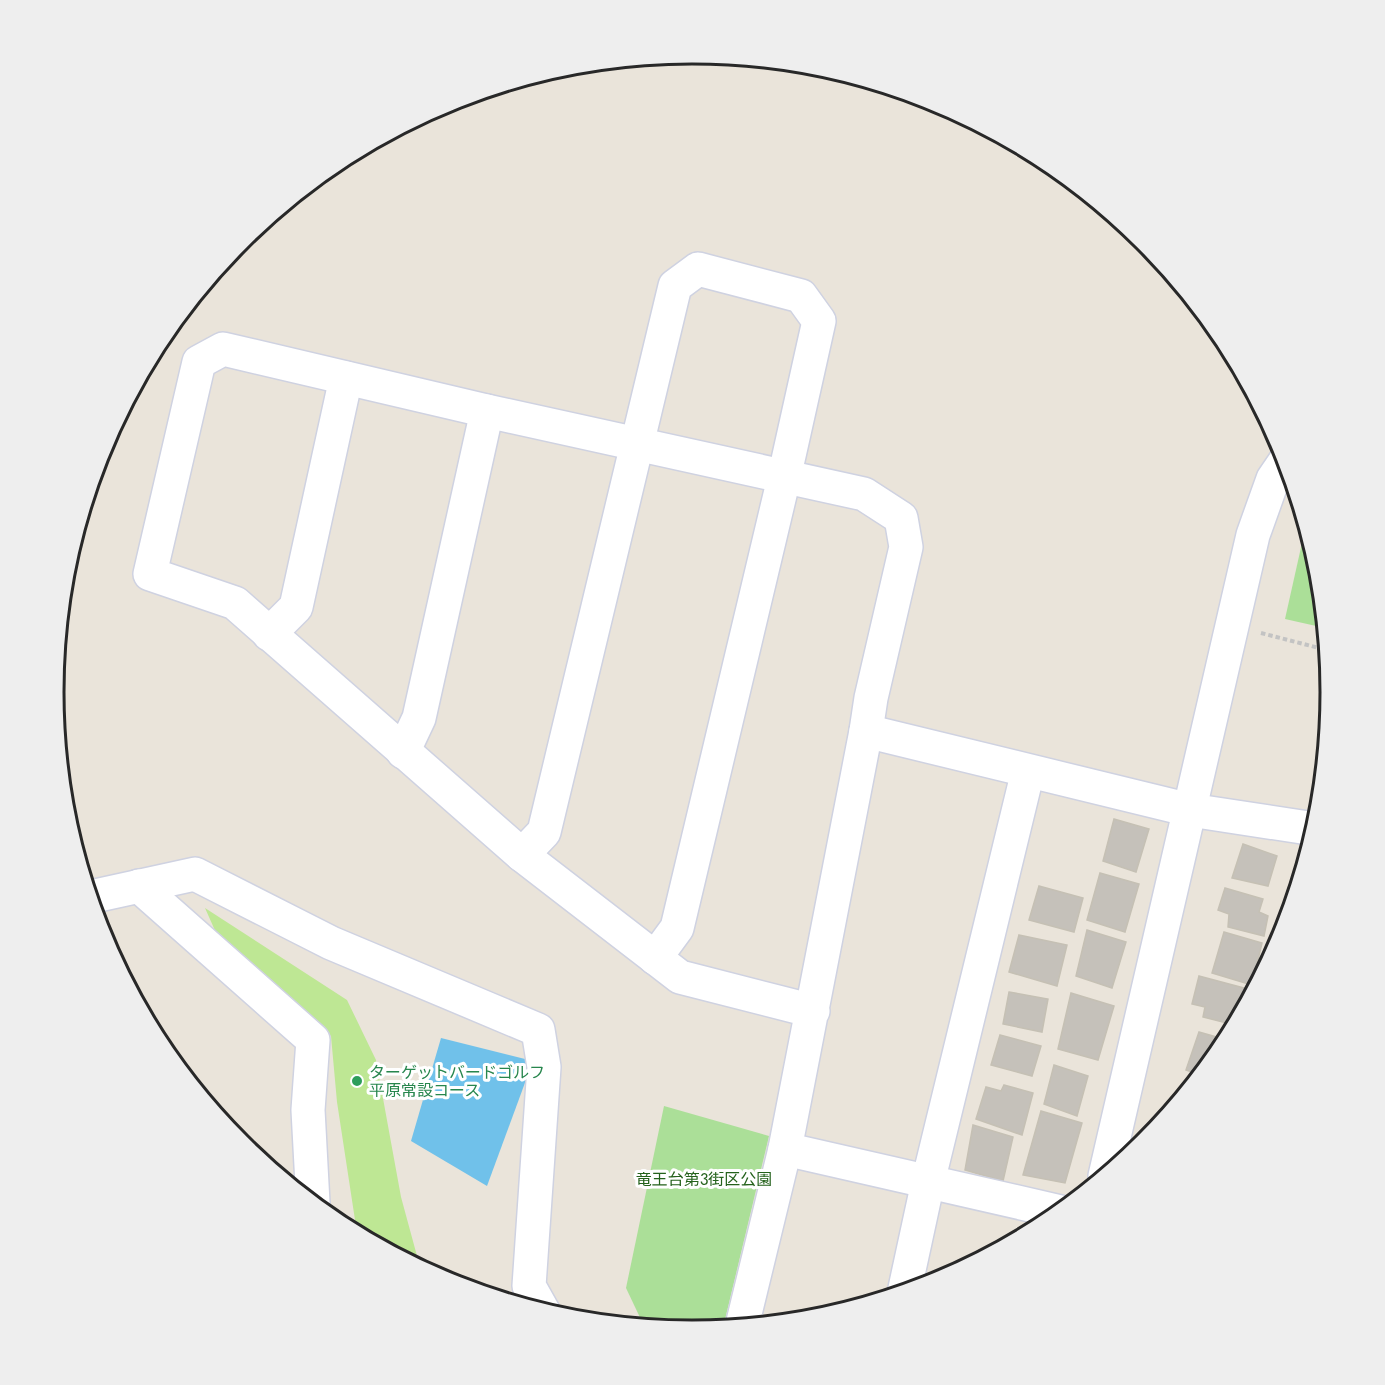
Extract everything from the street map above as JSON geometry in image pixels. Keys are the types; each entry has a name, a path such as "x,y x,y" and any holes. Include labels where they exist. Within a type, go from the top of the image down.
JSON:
{"street":[{"path":"522,855 544,832 675,286 698,269 801,296 819,321 677,928 655,958"},
{"path":"744,1318 785,1149 813,1011 871,698 906,547 901,518 864,494 487,411 223,349 199,362 150,574 235,603 522,855 680,977 813,1011"},
{"path":"269,634 296,607 346,378"},
{"path":"403,752 419,718 487,411"},
{"path":"1108,1164 1253,536 1273,479 1279,470"},
{"path":"866,730 1190,810 1305,828"},
{"path":"906,1283 928,1182 1028,771"},
{"path":"98,895 195,874 331,943 538,1030 544,1067 529,1286 537,1301"},
{"path":"139,886 312,1040 308,1110 312,1193"},
{"path":"785,1149 1049,1209"}],"path":[{"path":"1232,626 1319,648"}],"green space":[{"path":"1302,543 1317,626 1285,619"},
{"name":"ターゲットバードゴルフ 平原常設コース","path":"205,908 347,1000 376,1060 401,1197 417,1257 355,1222 337,1102 331,1036 217,935"},
{"name":"竜王台第3街区公園","path":"664,1106 769,1136 725,1319 640,1318 626,1288"}],"water":[{"path":"441,1038 533,1061 487,1186 411,1141"}],"building":[{"path":"1114,819 1149,829 1136,872 1103,861"},
{"path":"1243,844 1277,856 1268,886 1232,878"},
{"path":"1100,873 1139,884 1125,932 1087,920"},
{"path":"1039,886 1083,898 1074,932 1029,920"},
{"path":"1225,888 1263,899 1259,912 1268,916 1264,936 1228,927 1229,914 1218,910"},
{"path":"1087,930 1126,942 1112,988 1076,976"},
{"path":"1224,932 1262,943 1255,971 1248,984 1212,973"},
{"path":"1019,935 1067,945 1057,986 1009,972"},
{"path":"1199,976 1246,988 1226,1023 1203,1017 1205,1007 1192,1004"},
{"path":"1009,992 1048,999 1042,1032 1003,1024"},
{"path":"1071,993 1114,1006 1098,1060 1058,1049"},
{"path":"1199,1032 1217,1037 1193,1072 1186,1070"},
{"path":"1000,1035 1041,1046 1032,1076 991,1065"},
{"path":"1054,1065 1088,1076 1077,1116 1044,1104"},
{"path":"1004,1085 1033,1093 1022,1135 976,1119 986,1087 1001,1091"},
{"path":"1041,1111 1082,1123 1065,1183 1023,1175"},
{"path":"973,1125 1013,1137 1003,1181 965,1170"}],"place":[{"name":"ターゲットバードゴルフ 平原常設コース","path":"357,1081"}]}
